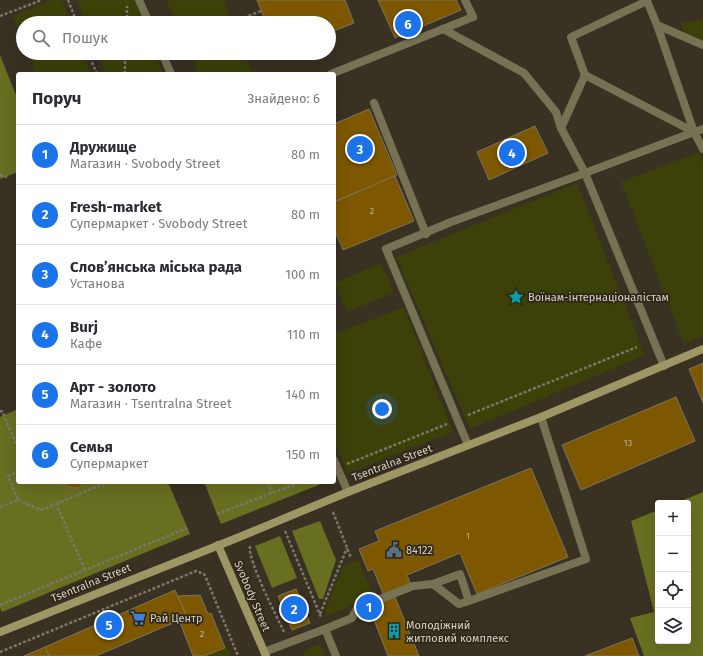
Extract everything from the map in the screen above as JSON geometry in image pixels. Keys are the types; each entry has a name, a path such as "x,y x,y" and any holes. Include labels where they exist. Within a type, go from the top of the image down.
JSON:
{"street":[{"path":"139,0 146,16"},
{"path":"336,72 473,17 465,0"},
{"path":"703,138 694,132 585,75 571,37 647,1 657,25 694,132 703,149"},
{"path":"657,25 703,46"},
{"path":"443,29 524,73 556,112 561,128 585,172 664,366"},
{"path":"165,60 169,72"},
{"path":"561,128 585,75"},
{"path":"374,103 426,234"},
{"path":"468,445 386,249 426,234 451,222 703,129"},
{"name":"Tsentralna Street","path":"0,632 218,544 237,538 348,492 540,417 703,349"},
{"path":"434,584 459,604 586,559 540,417"},
{"path":"336,464 348,492"},
{"name":"Svobody Street","path":"218,544 265,654"},
{"path":"265,654 352,618 357,608 413,586 434,584 460,574 469,601"},
{"path":"326,628 336,656"}],"path":[{"path":"0,16 42,0"},
{"path":"68,0 74,16"},
{"path":"127,16 128,0"},
{"path":"248,16 261,11"},
{"path":"91,60 96,72"},
{"path":"124,72 125,60"},
{"path":"0,175 7,176"},
{"path":"338,468 637,347"},
{"path":"0,412 2,411 16,443"},
{"path":"16,473 8,476 18,500 41,510 103,484"},
{"path":"268,484 272,493"},
{"path":"217,514 296,484"},
{"path":"0,507 18,500"},
{"path":"56,504 85,570"},
{"path":"332,510 351,558"},
{"path":"0,605 187,528"},
{"path":"284,528 326,628"},
{"path":"250,546 249,550 253,563 289,643"},
{"path":"320,614 347,548"},
{"path":"0,652 196,571 204,574 206,578 238,656"}],"green space":[{"path":"52,0 62,0 68,16 16,16 16,24 13,16"},
{"path":"77,0 134,0 140,16 83,16"},
{"path":"166,0 224,0 230,16 173,16"},
{"path":"703,20 703,43 684,34 681,23"},
{"path":"0,55 16,95 16,173 0,179"},
{"path":"31,60 86,60 90,72 35,72"},
{"path":"100,60 158,60 162,72 105,72"},
{"path":"193,60 246,60 251,72 197,72"},
{"path":"699,152 703,163 703,336 684,344 621,182"},
{"path":"577,183 645,355 470,429 396,257"},
{"path":"381,263 394,293 347,312 336,283"},
{"path":"404,307 453,432 347,473 336,445 336,333"},
{"path":"16,410 16,484 169,484 190,534 2,612 0,608 0,417"},
{"path":"205,484 321,484 221,524"},
{"path":"703,492 703,656 644,656 630,618 654,612 631,521 655,511 655,644 691,644 691,500 683,500"},
{"path":"320,521 336,560 323,599 319,599 292,531"},
{"path":"280,536 297,578 272,588 255,546"},
{"path":"358,560 374,597 327,616 325,610 343,567"},
{"path":"320,644 325,656 304,656 303,651"},
{"path":"227,647 231,656 205,656"}],"building":[{"path":"257,0 345,0 354,23 336,30 336,16 263,16"},
{"path":"378,0 456,0 461,10 395,38"},
{"path":"369,109 397,175 336,201 336,123"},
{"path":"535,126 548,153 489,180 477,152"},
{"path":"395,176 414,221 343,250 336,234 336,201"},
{"path":"703,363 703,403 689,369"},
{"path":"676,397 695,441 581,490 562,445"},
{"path":"531,468 568,557 477,594 460,553 407,575 411,585 384,596 373,569 368,571 359,549 379,541 375,531"},
{"path":"66,484 82,484 79,488 67,486"},
{"path":"296,589 310,623 292,630 278,596"},
{"path":"175,590 187,617 96,656 49,656 45,647"},
{"path":"200,595 208,614 211,613 225,648 204,656 193,656 179,620 187,617 178,596"},
{"name":"Молодіжний житловий комплекс","path":"395,597 419,656 388,656 369,607"},
{"path":"632,638 639,656 585,656"},
{"path":"45,647 49,656 24,656"}],"place":[{"name":"Семья","path":"408,24"},
{"name":"Слов’янська міська рада","path":"360,149"},
{"name":"Burj","path":"512,153"},
{"name":"Воїнам-інтернаціоналістам","path":"516,297"},
{"name":"84122","path":"394,550"},
{"name":"Дружище","path":"369,607"},
{"name":"Fresh-market","path":"294,609"},
{"name":"Рай Центр","path":"138,618"},
{"name":"Арт - золото","path":"109,625"},
{"name":"Молодіжний житловий комплекс","path":"394,631"}]}
